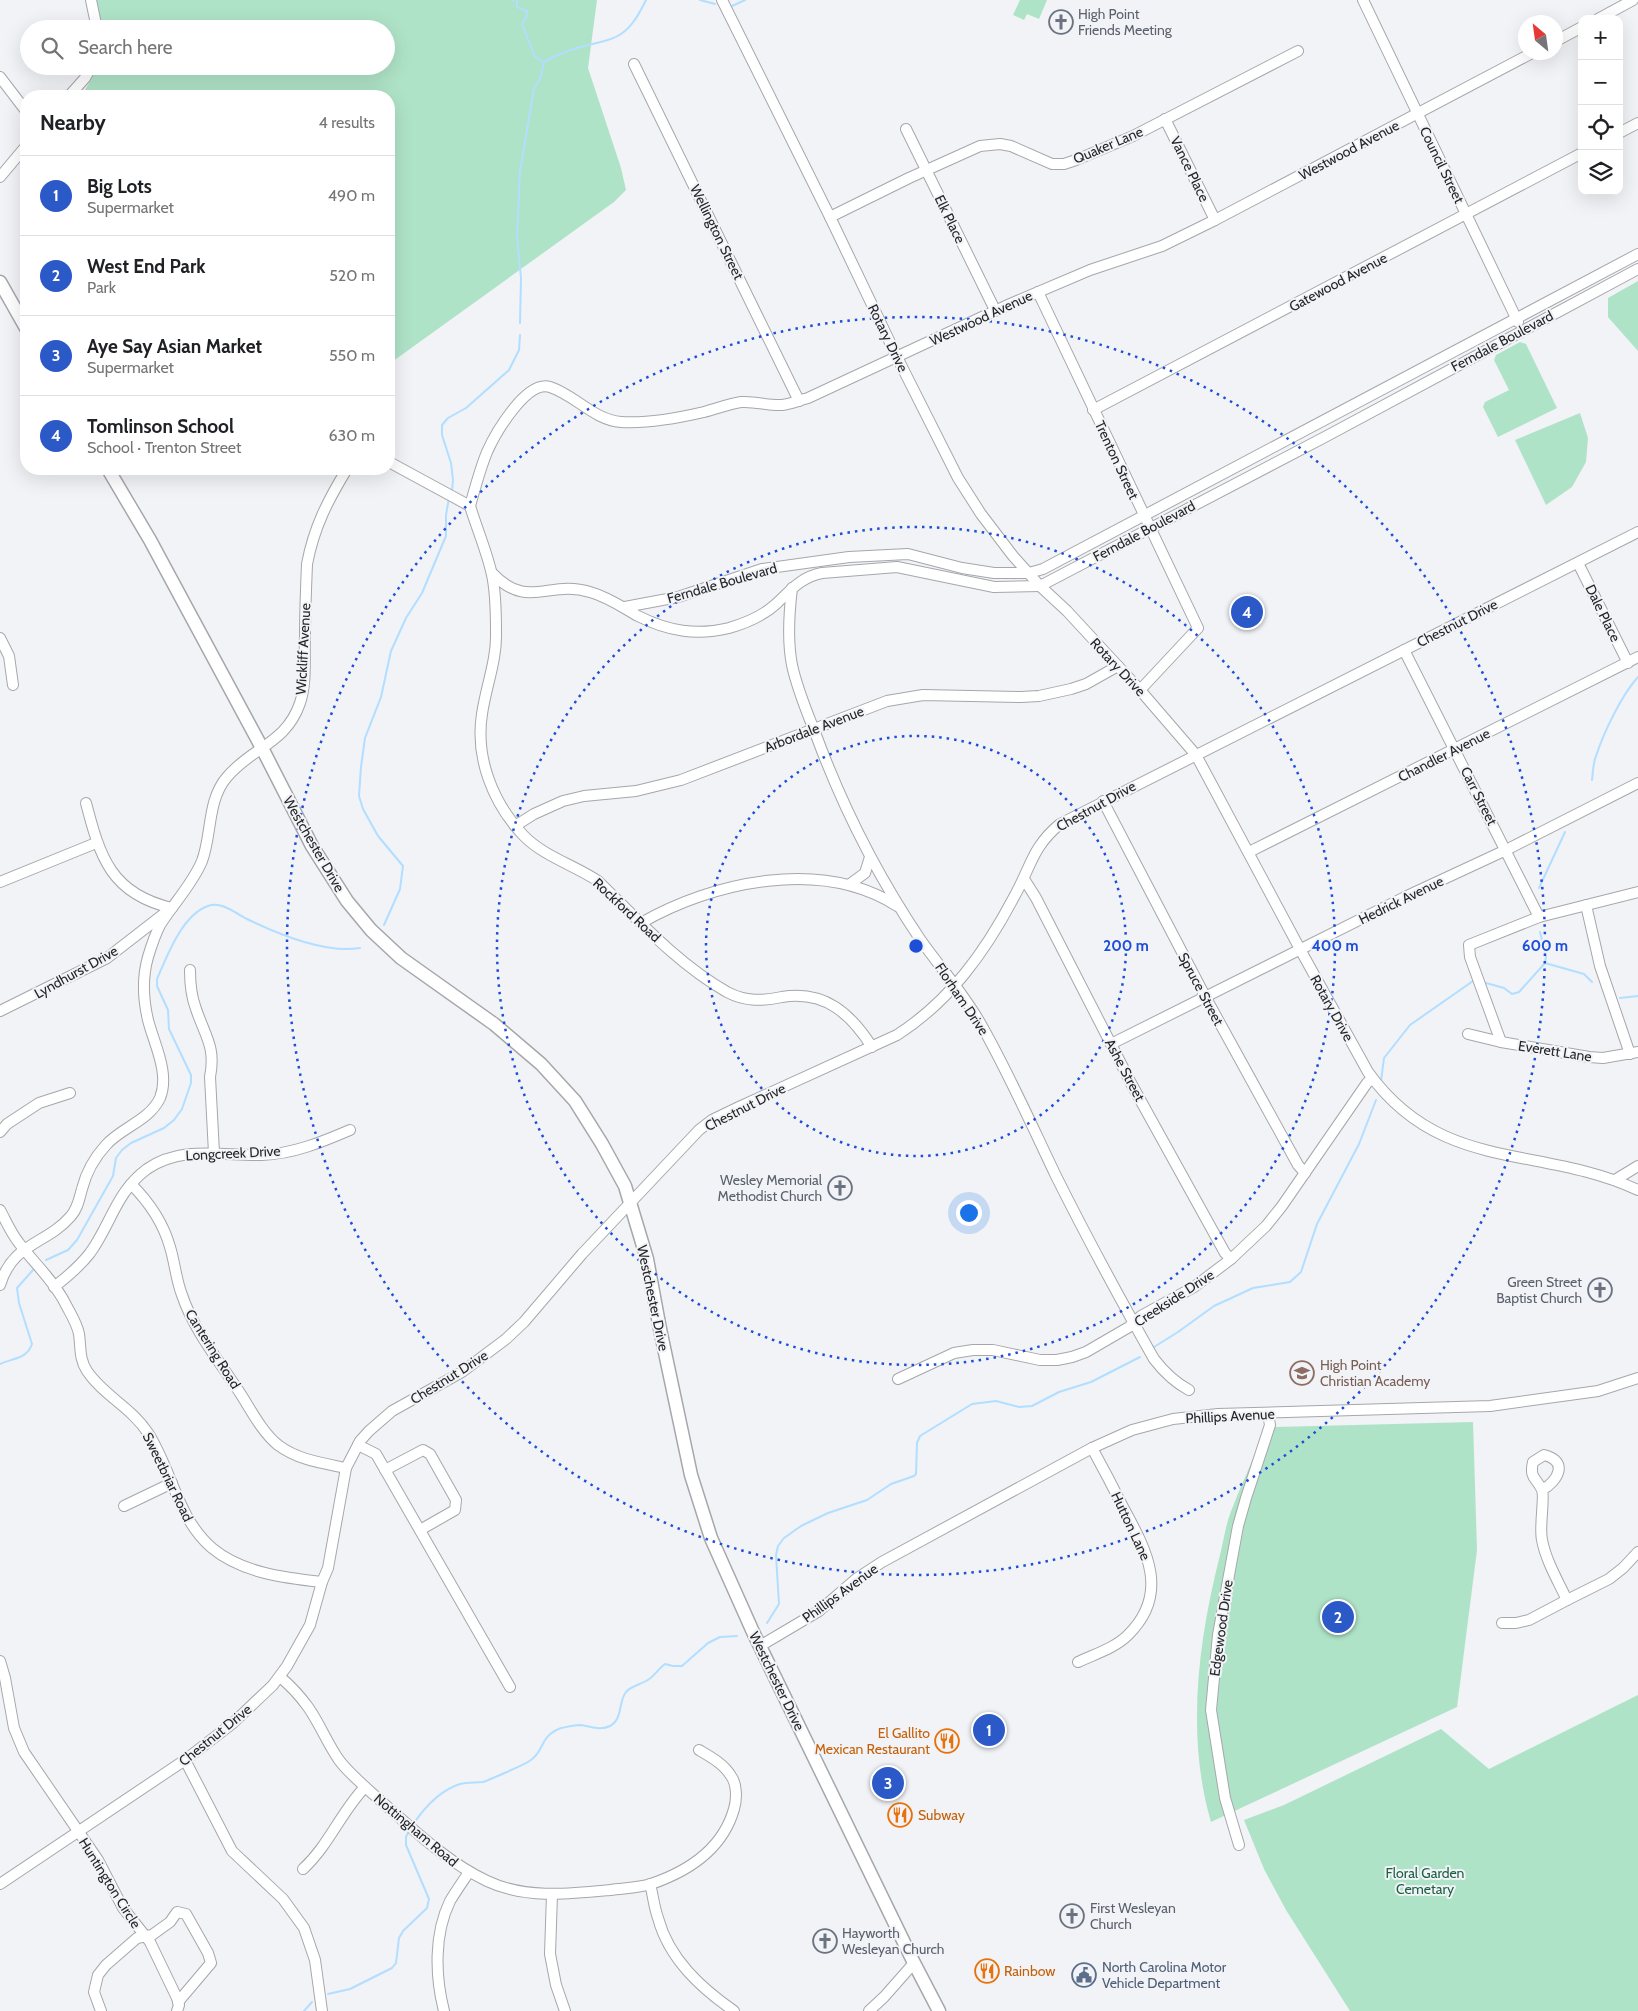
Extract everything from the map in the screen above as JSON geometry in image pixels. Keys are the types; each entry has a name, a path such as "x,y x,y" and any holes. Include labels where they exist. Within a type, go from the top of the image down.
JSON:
{"main road":[{"path":"0,282 20,317"},
{"name":"Westchester Drive","path":"112,475 150,540 262,748 312,846 346,901 371,930 402,958 494,1024 541,1064 575,1101 625,1186 648,1258 660,1329 691,1475 711,1538 760,1646 939,2011"}],"street":[{"path":"90,0 95,20"},
{"name":"Rotary Drive","path":"722,0 958,478 981,514 1013,556 1118,666 1196,755 1301,951 1372,1078 1402,1110 1438,1134 1458,1143 1504,1156 1568,1166 1615,1180 1638,1190"},
{"name":"Council Street","path":"1362,0 1522,330"},
{"path":"1605,15 1633,0"},
{"path":"1563,37 1578,29"},
{"name":"Quaker Lane","path":"830,217 980,146 994,144 1011,146 1052,164 1064,164 1113,146 1298,51"},
{"name":"Westwood Avenue","path":"470,506 480,471 495,437 519,403 538,387 551,387 601,417 620,422 673,418 740,402 784,405 808,398 995,310 1090,270 1150,250 1215,220 1519,60"},
{"name":"Wellington Street","path":"634,64 798,401"},
{"path":"74,90 85,75"},
{"path":"0,77 20,103"},
{"name":"Vance Place","path":"1165,119 1215,220"},
{"path":"1623,131 1638,123"},
{"name":"Elk Place","path":"906,129 995,310"},
{"path":"0,177 20,153"},
{"name":"Gatewood Avenue","path":"1094,410 1578,155"},
{"name":"Ferndale Boulevard","path":"625,607 678,597 762,569 849,557 908,554 962,568 994,573 1029,573 1043,569 1638,254"},
{"name":"Ferndale Boulevard","path":"492,573 501,583 525,594 540,593 566,587 590,591 625,607 636,615 670,629 689,633 730,628 757,617 775,604 805,577 822,573 897,567 994,587 1040,586 1319,440 1638,269"},
{"name":"Trenton Street","path":"1038,292 1143,516 1198,628 1140,690"},
{"path":"395,465 470,506"},
{"name":"Wickliff Avenue","path":"0,1286 7,1267 24,1249 61,1226 70,1218 78,1204 88,1174 100,1152 108,1143 148,1114 160,1097 163,1072 148,1018 143,986 144,972 151,948 159,927 190,883 201,862 208,840 216,799 226,778 250,756 284,733 294,718 300,704 304,683 307,564 310,546 316,526 344,475"},
{"name":"Rockford Road","path":"470,506 492,573 496,634 494,662 482,713 481,743 490,785 500,805 515,826 525,837 547,853 585,872 598,881 641,923 699,974 729,993 756,1001 798,996 825,1001 851,1018 872,1047"},
{"name":"Chestnut Drive","path":"0,1884 185,1760 233,1723 280,1677 310,1625 322,1582 328,1568 346,1468 358,1445 379,1420 462,1372 506,1339 524,1322 582,1254 686,1141 712,1120 872,1047 918,1022 956,985 976,959 998,928 1024,879 1033,854 1048,834 1060,824 1638,532"},
{"path":"819,560 822,573"},
{"name":"Dale Place","path":"1578,563 1628,663"},
{"name":"Florham Drive","path":"792,588 789,613 792,664 813,729 844,806 870,857 900,908 921,940 956,985 982,1026 1022,1101 1060,1183 1154,1360 1164,1372 1189,1390"},
{"path":"0,638 9,656 13,685"},
{"name":"Carr Street","path":"1404,650 1539,917"},
{"name":"Chandler Avenue","path":"1249,852 1638,657"},
{"name":"Arbordale Avenue","path":"515,826 534,814 563,801 584,796 636,791 681,780 887,701 923,695 1021,697 1054,694 1086,684 1118,666"},
{"name":"Hedrick Avenue","path":"1111,1044 1638,783"},
{"name":"Spruce Street","path":"1103,801 1206,998 1288,1148 1298,1165 1305,1172"},
{"path":"86,803 96,843 109,869 126,887 148,901 172,908"},
{"path":"0,882 96,843"},
{"path":"850,884 865,873 870,857"},
{"name":"Ashe Street","path":"1024,879 1036,898 1111,1044 1220,1244 1231,1259"},
{"path":"641,923 660,912 694,897 728,888 794,880 850,884 886,899 900,908"},
{"path":"1539,917 1638,892"},
{"path":"1586,905 1600,966 1634,1053"},
{"name":"Lyndhurst Drive","path":"0,1012 107,958 172,908"},
{"name":"Everett Lane","path":"1501,1042 1468,950 1469,945 1539,917"},
{"path":"190,970 191,990 196,1008 212,1048 210,1078 214,1153"},
{"name":"Everett Lane","path":"1468,1034 1588,1058 1603,1058 1634,1053"},
{"name":"Creekside Drive","path":"898,1379 928,1363 954,1353 972,1350 993,1350 1040,1360 1057,1360 1072,1357 1086,1352 1129,1327 1141,1316 1194,1287 1231,1259 1266,1226 1372,1078"},
{"path":"0,1132 7,1124 39,1102 70,1094"},
{"name":"Longcreek Drive","path":"54,1287 74,1271 89,1254 102,1234 117,1203 131,1184 150,1168 167,1159 190,1154 263,1155 309,1147 350,1130"},
{"path":"1615,1180 1638,1166"},
{"name":"Cantering Road","path":"131,1184 149,1203 163,1228 170,1248 179,1287 189,1314 261,1425 278,1444 300,1457 346,1468"},
{"name":"Sweetbriar Road","path":"0,1210 18,1242 62,1298 76,1325 80,1355 86,1370 94,1380 129,1410 144,1428 172,1483 188,1521 201,1538 224,1557 240,1565 286,1578 322,1582"},
{"name":"Phillips Avenue","path":"760,1646 819,1611 856,1579 882,1562 1092,1448 1132,1430 1173,1419 1218,1414 1490,1406 1598,1391 1638,1378"},
{"name":"Edgewood Drive","path":"1239,1845 1225,1798 1211,1710 1218,1635 1238,1526 1270,1425 1268,1414"},
{"path":"358,1445 376,1454 510,1687"},
{"name":"Hutton Lane","path":"1078,1662 1114,1645 1128,1635 1140,1620 1146,1608 1152,1586 1150,1566 1142,1542 1092,1448"},
{"path":"385,1470 423,1450 430,1454 456,1500 455,1510 420,1530"},
{"path":"124,1506 172,1483"},
{"path":"1542,1490 1540,1522 1542,1540 1567,1600"},
{"path":"1502,1623 1516,1623 1529,1620 1609,1579 1638,1552"},
{"name":"Huntington Circle","path":"0,1661 14,1728 24,1752 98,1860 123,1908 143,1935 150,1942 177,2006 211,1963 208,1954 186,1914 176,1912 170,1922 152,1935 143,1935"},
{"name":"Nottingham Road","path":"280,1677 296,1691 310,1709 340,1761 365,1786 438,1851 469,1872 490,1882 528,1892 575,1893 650,1884 680,1872 700,1859 713,1848 725,1832 736,1802 733,1777 724,1766 699,1750"},
{"path":"185,1760 232,1851 283,1900 304,1928 315,1960 322,2011"},
{"path":"304,1869 326,1844 354,1798 365,1786"},
{"path":"444,2011 437,1976 439,1946 444,1918 450,1902 469,1872"},
{"path":"650,1884 658,1920 670,1947 696,1981 734,2011"},
{"path":"552,1894 550,1954 556,1985 565,2011"},
{"path":"101,2011 94,1992 98,1975 106,1965 143,1935"},
{"path":"869,2011 914,1963"}],"green space":[{"path":"94,0 597,0 588,68 621,168 626,190 614,202 395,360 395,90 85,90 94,75 395,75 395,20 100,20"},
{"path":"1020,0 1047,0 1039,19 1027,14 1024,20 1013,15"},
{"path":"1638,281 1638,351 1608,317 1608,298"},
{"path":"1520,342 1526,344 1557,408 1498,437 1483,407 1485,402 1509,390 1494,360 1496,355"},
{"path":"1580,413 1588,438 1586,462 1572,487 1546,505 1515,440"},
{"path":"1473,1422 1477,1550 1457,1707 1211,1822 1203,1790 1197,1724 1198,1690 1205,1624 1228,1519 1264,1433 1275,1427"},
{"name":"Floral Garden Cemetary","path":"1638,1695 1638,2011 1350,2011 1286,1910 1264,1869 1244,1820 1284,1805 1441,1729 1489,1769"}],"waterway":[{"path":"517,0 517,7 527,11 526,18 522,24 535,57 544,62"},
{"path":"520,323 521,278 517,237 520,171 534,88 540,79 544,62 571,50 617,36 633,23 646,0"},
{"path":"700,0 715,4"},
{"path":"732,6 745,0"},
{"path":"452,491 451,463 442,435 442,425 448,418 466,408 509,370 519,350 520,335"},
{"path":"384,925 400,889 403,866 378,836 363,809 359,796 365,738 381,697 391,651 406,618 422,593 446,536 446,515 449,498"},
{"path":"1592,780 1595,759 1608,725 1625,694 1638,677"},
{"path":"1539,888 1565,832"},
{"path":"46,1260 68,1250 77,1240 113,1176 116,1158 122,1150 131,1143 164,1128 174,1120 182,1109 191,1083 191,1075 169,1029 168,1010 157,986 157,979 176,937 190,918 208,906 218,905 228,908 273,931 302,941 332,948 360,948"},
{"path":"1486,983 1504,988 1512,994 1519,992 1545,963 1546,957 1540,932"},
{"path":"1545,963 1584,974 1592,982"},
{"path":"1381,1081 1384,1058 1410,1025 1473,981"},
{"path":"1620,998 1638,996"},
{"path":"1154,1347 1214,1306 1253,1288 1290,1282 1301,1272 1317,1224 1359,1144 1376,1100"},
{"path":"0,1364 27,1353 32,1344 19,1303 17,1288 33,1270"},
{"path":"767,1623 779,1604 776,1555 778,1546 784,1538 801,1526 828,1513 867,1500 891,1484 914,1476 916,1474 917,1443 920,1436 972,1404 996,1401 1019,1407 1032,1406 1059,1392 1091,1382 1140,1357"},
{"path":"414,1823 423,1811 446,1790 463,1783 483,1782 528,1762 537,1754 545,1740 554,1731 578,1725 599,1728 610,1726 617,1719 624,1696 630,1688 649,1680 665,1664 682,1666 708,1643 720,1637 737,1636"},
{"path":"328,1994 350,1989 392,1968 396,1963 399,1938 403,1931 427,1908 429,1899 406,1845 408,1833"},
{"path":"304,2011 312,2002"}],"place":[{"name":"High Point Friends Meeting","path":"1061,22"},
{"name":"Tomlinson School","path":"1247,612"},
{"name":"Wesley Memorial Methodist Church","path":"840,1188"},
{"name":"Green Street Baptist Church","path":"1600,1290"},
{"name":"High Point Christian Academy","path":"1302,1373"},
{"name":"West End Park","path":"1338,1617"},
{"name":"Big Lots","path":"989,1730"},
{"name":"El Gallito Mexican Restaurant","path":"947,1741"},
{"name":"Aye Say Asian Market","path":"888,1783"},
{"name":"Subway","path":"900,1815"},
{"name":"First Wesleyan Church","path":"1072,1916"},
{"name":"Hayworth Wesleyan Church","path":"825,1941"},
{"name":"Rainbow","path":"987,1971"},
{"name":"North Carolina Motor Vehicle Department","path":"1084,1975"}]}
